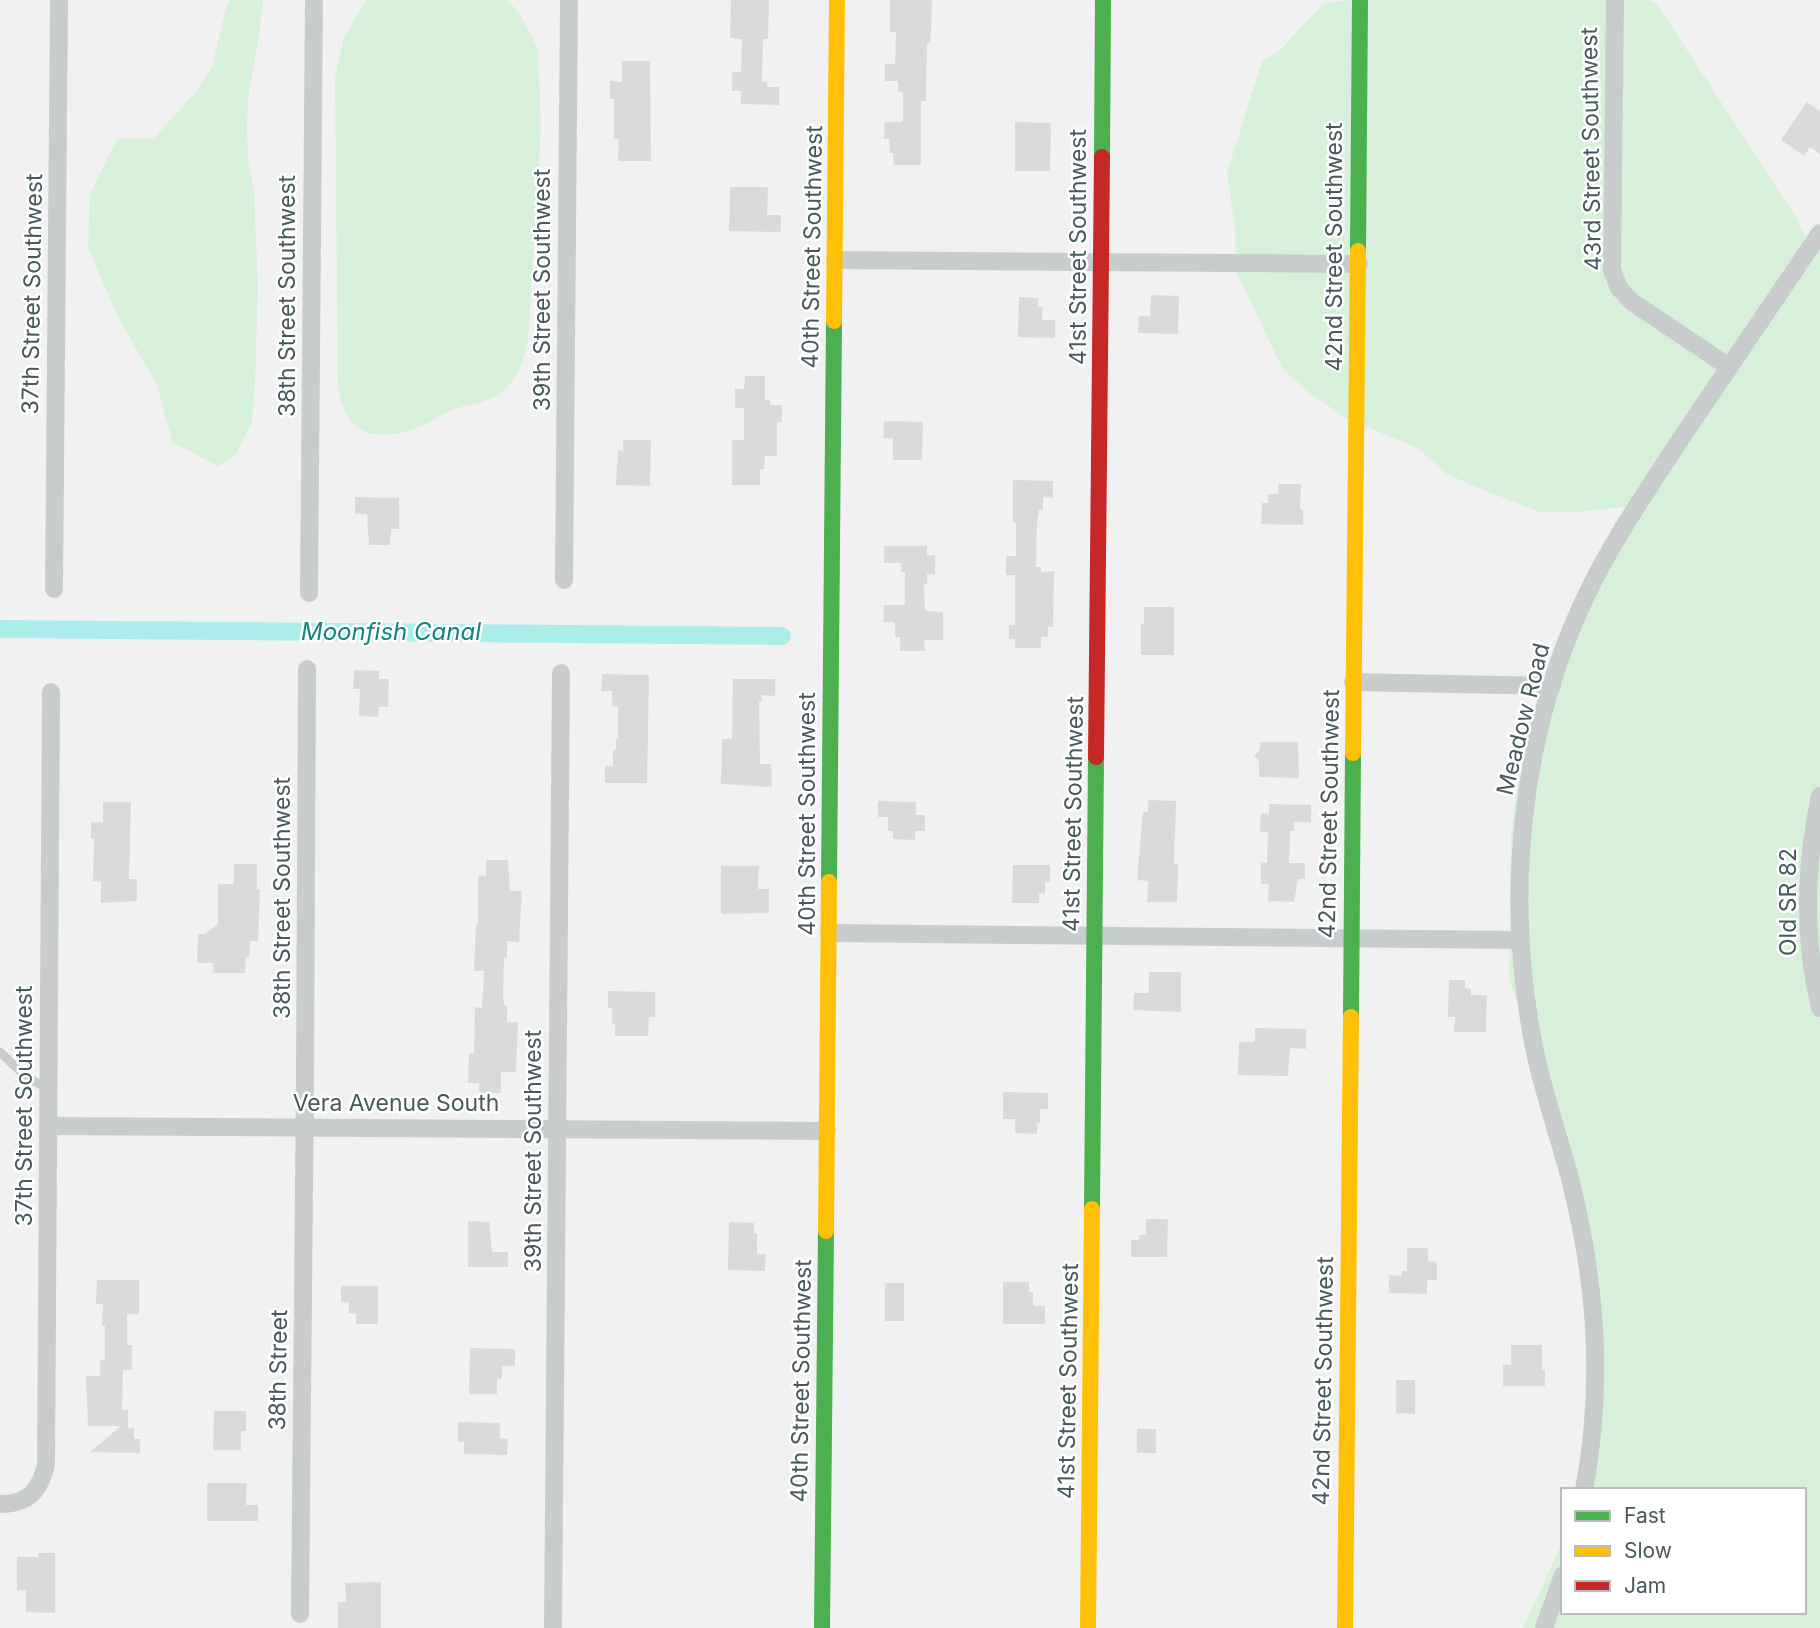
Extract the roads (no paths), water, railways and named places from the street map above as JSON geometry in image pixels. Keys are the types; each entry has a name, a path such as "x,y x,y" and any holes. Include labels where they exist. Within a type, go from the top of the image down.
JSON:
{"street":[{"name":"37th Street Southwest","path":"54,589 59,0"},
{"name":"38th Street Southwest","path":"309,593 314,0"},
{"name":"39th Street Southwest","path":"564,580 569,0"},
{"name":"40th Street Southwest","path":"822,1628 837,0"},
{"name":"41st Street Southwest","path":"1088,1628 1103,0"},
{"name":"42nd Street Southwest","path":"1345,1628 1360,0"},
{"name":"43rd Street Southwest","path":"1615,0 1612,270 1619,288 1632,302 1729,367"},
{"name":"Meadow Road","path":"1584,1488 1596,1378 1591,1285 1569,1177 1535,1052 1520,940 1519,899 1525,807 1536,748 1552,686 1580,609 1605,557 1820,233"},
{"path":"835,260 1359,264"},
{"name":"38th Street Southwest","path":"303,1127 307,669"},
{"name":"39th Street Southwest","path":"553,1628 561,674"},
{"path":"1353,682 1552,686"},
{"name":"37th Street Southwest","path":"6,1504 29,1497 41,1483 46,1465 51,692"},
{"name":"Old SR 82","path":"1820,796 1809,863 1808,900 1809,943 1820,1008"},
{"path":"829,933 1520,940"},
{"name":"Vera Avenue South","path":"48,1126 827,1131"},
{"name":"38th Street","path":"300,1614 303,1127"},
{"path":"1544,1628 1561,1580"}],"lane":[{"path":"0,1052 38,1084 48,1088"}],"waterway":[{"name":"Moonfish Canal","path":"0,629 782,636"}]}
